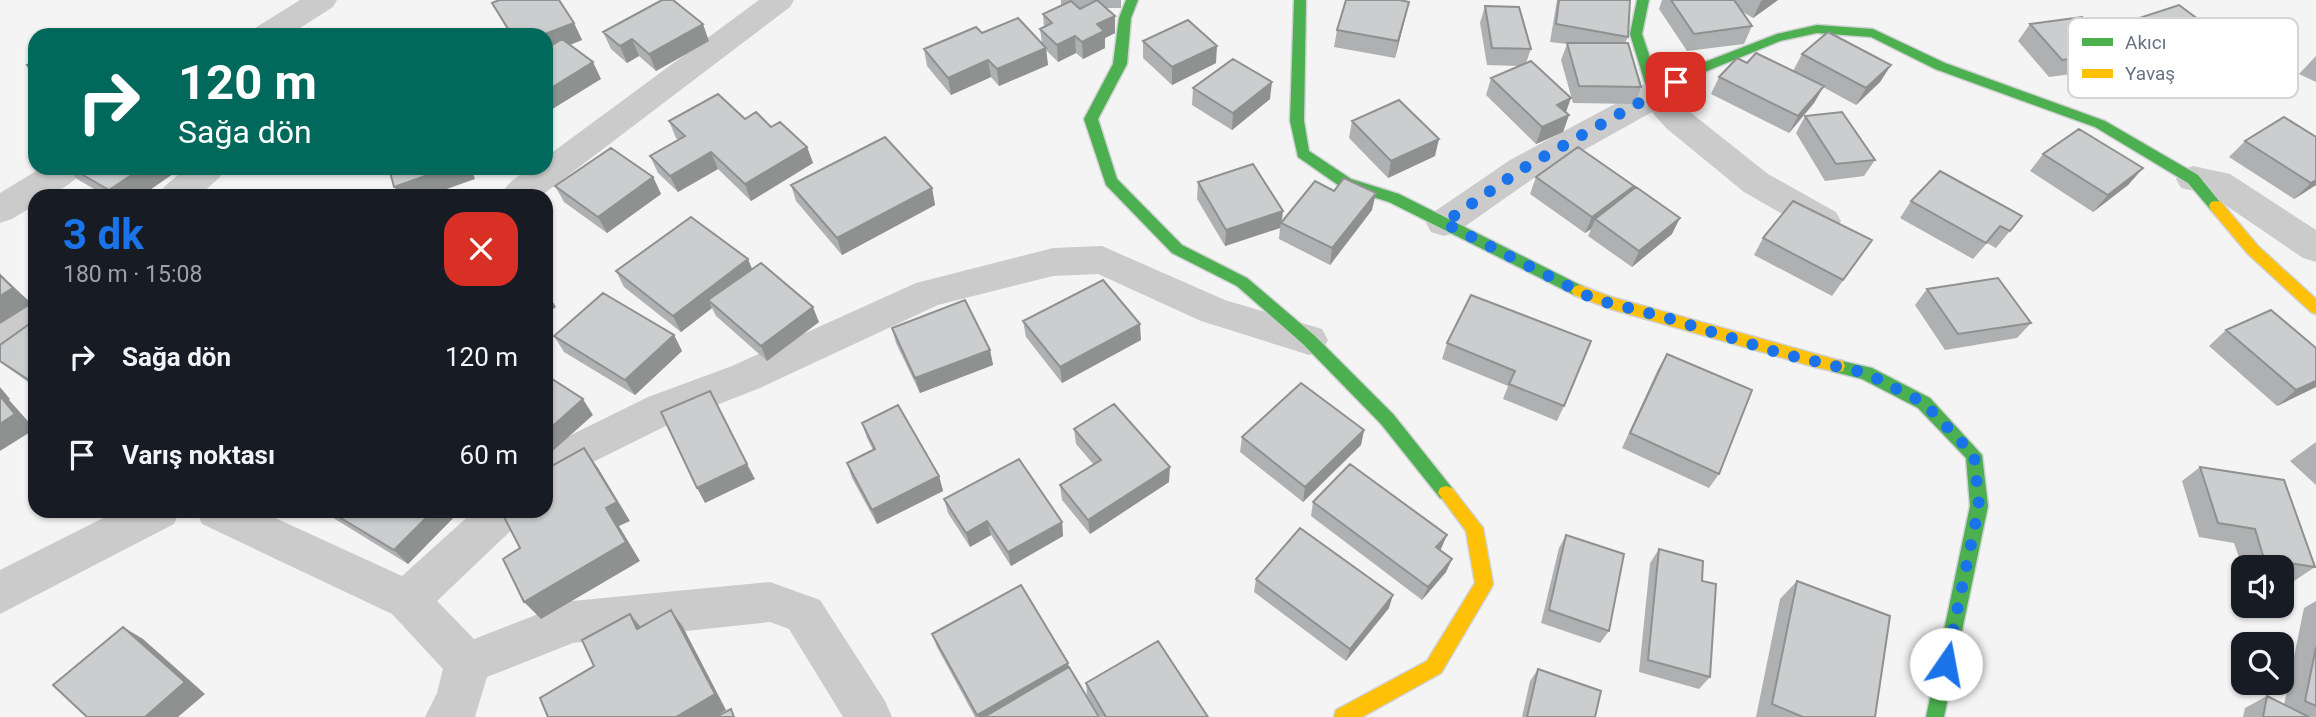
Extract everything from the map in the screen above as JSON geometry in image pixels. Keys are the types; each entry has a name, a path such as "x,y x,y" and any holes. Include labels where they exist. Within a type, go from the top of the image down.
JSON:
{"street":[{"path":"278,28 324,0"},
{"path":"306,28 324,0"},
{"path":"553,169 779,0"},
{"path":"1132,0 1125,18 1120,64 1091,119 1111,181 1177,249 1242,282 1309,340 1387,419 1474,528 1485,584 1434,667 1343,717"},
{"path":"1300,0 1297,121 1303,153 1346,183 1394,198 1594,299 1664,317 1783,354 1866,373 1924,403 1974,455 1979,506 1934,717"},
{"path":"1643,0 1636,34 1651,75 1654,93 1678,120 1756,183 1823,221"},
{"path":"1444,223 1522,169 1698,70 1777,38 1817,29 1873,33 1940,66 2099,124 2193,179 2253,250 2316,309"},
{"path":"34,189 56,175"},
{"path":"184,189 200,175"},
{"path":"526,189 545,175"},
{"path":"2193,179 2218,183 2316,248"},
{"path":"0,210 28,192"},
{"path":"553,470 575,452 662,409 746,377 929,293 1053,262 1102,260 1213,311 1309,340"},
{"path":"0,343 28,322"},
{"path":"0,594 26,577 145,518"},
{"path":"232,518 407,600 467,663"},
{"path":"407,600 495,518"},
{"path":"467,663 572,622 770,602 804,614 869,717"},
{"path":"448,717 458,703 467,663"}],"building":[{"path":"499,0 559,0 574,23 553,31 553,28 508,28 492,3"},
{"path":"662,0 673,0 703,24 649,54 632,39 620,46 603,32"},
{"path":"1097,0 1115,16 1097,24 1104,31 1082,42 1075,36 1057,45 1040,29 1052,23 1043,14 1071,1 1080,9"},
{"path":"1346,0 1409,2 1398,41 1337,30"},
{"path":"1559,0 1630,0 1628,37 1556,24"},
{"path":"1671,0 1734,0 1752,26 1694,34"},
{"path":"2179,5 2197,18 2139,18"},
{"path":"1485,6 1519,7 1531,49 1492,48"},
{"path":"1018,18 1046,48 997,69 988,60 948,78 924,49 976,27 982,33"},
{"path":"2068,19 2068,59 2062,60 2030,24"},
{"path":"1188,20 1217,46 1172,67 1143,41"},
{"path":"1828,32 1891,65 1866,88 1802,54"},
{"path":"562,39 593,62 553,87 553,45"},
{"path":"1567,43 1628,43 1641,87 1579,86"},
{"path":"1756,53 1824,86 1798,116 1719,77 1737,58 1747,63"},
{"path":"1233,59 1272,82 1233,113 1193,88"},
{"path":"1531,61 1571,98 1557,105 1569,115 1542,127 1491,78"},
{"path":"718,94 745,119 756,112 771,127 780,122 807,147 745,184 711,152 670,176 650,156 685,136 669,121"},
{"path":"1399,100 1439,139 1391,161 1352,121"},
{"path":"1842,112 1875,160 1836,164 1805,116"},
{"path":"2284,117 2316,137 2316,180 2311,183 2245,141"},
{"path":"2079,129 2143,168 2108,195 2043,154"},
{"path":"885,137 932,188 837,238 791,185"},
{"path":"1578,147 1634,186 1592,217 1536,177"},
{"path":"611,148 653,177 598,217 555,186"},
{"path":"1253,164 1283,211 1226,230 1198,182"},
{"path":"1940,171 2022,216 2010,231 2000,226 1986,243 1911,201"},
{"path":"83,175 132,175 110,189"},
{"path":"391,175 428,175 394,187"},
{"path":"1344,178 1376,193 1332,248 1281,223 1315,181 1334,191"},
{"path":"1636,187 1680,218 1639,251 1595,219"},
{"path":"1793,201 1872,240 1843,280 1763,238"},
{"path":"691,217 748,259 673,316 616,271"},
{"path":"761,263 813,307 761,346 708,300"},
{"path":"0,275 13,288 0,296"},
{"path":"1998,278 2031,323 1958,334 1927,289"},
{"path":"1103,280 1140,324 1060,367 1023,321"},
{"path":"603,293 674,335 625,380 554,336"},
{"path":"1471,295 1591,341 1564,406 1509,384 1515,371 1447,343"},
{"path":"965,300 990,350 915,378 892,328"},
{"path":"2271,310 2316,348 2316,381 2296,390 2226,330"},
{"path":"28,325 28,379 0,361 0,345"},
{"path":"1667,354 1752,390 1719,474 1630,433"},
{"path":"553,380 583,399 553,426"},
{"path":"1301,383 1364,430 1305,487 1242,437"},
{"path":"710,391 747,464 697,488 661,412"},
{"path":"0,396 15,414 0,424"},
{"path":"1114,404 1170,467 1088,520 1060,485 1101,460 1074,429"},
{"path":"898,405 939,476 872,510 847,463 875,449 862,423"},
{"path":"584,448 617,502 606,508 626,542 524,602 503,559 520,548 505,518 553,518 553,465"},
{"path":"1019,459 1062,522 1008,552 987,521 966,533 944,499"},
{"path":"1350,464 1447,535 1436,547 1452,559 1428,587 1313,502"},
{"path":"2200,467 2284,480 2315,567 2294,564 2294,555 2263,555 2255,529 2218,523"},
{"path":"341,518 426,518 394,550"},
{"path":"1300,528 1393,595 1350,649 1256,579"},
{"path":"1566,535 1624,554 1609,631 1549,610"},
{"path":"1659,549 1703,561 1702,581 1716,584 1710,677 1648,660"},
{"path":"1797,581 1890,616 1875,717 1803,717 1772,704"},
{"path":"1021,585 1068,663 977,715 932,634"},
{"path":"671,610 715,694 676,717 548,717 540,698 594,666 582,640 630,614 637,629"},
{"path":"123,627 185,682 145,717 87,717 53,685"},
{"path":"1158,641 1208,717 1106,717 1086,683"},
{"path":"2316,647 2316,706 2305,701"},
{"path":"1069,667 1099,717 984,717"},
{"path":"1538,669 1601,691 1595,717 1527,717"},
{"path":"2267,696 2309,717 2263,717"},
{"path":"731,709 734,717 716,717"}],"traffic: fast":[{"path":"1132,0 1125,18 1120,64 1091,119 1111,181 1177,249 1242,282 1309,340 1387,419 1446,493"},
{"path":"1300,0 1297,121 1303,153 1346,183 1394,198 1579,291"},
{"path":"1643,0 1636,34 1651,75 1654,93 1697,70 1777,38 1817,29 1873,33 1940,66 2100,124 2193,179 2216,206"},
{"path":"1837,366 1866,373 1924,403 1974,455 1979,506 1935,717"}],"traffic: slow":[{"path":"2216,206 2253,250 2316,308"},
{"path":"1579,291 1611,303 1772,350 1837,366"},
{"path":"1343,717 1434,667 1484,584 1474,528 1446,493"}],"route":[{"path":"1676,82 1522,169 1444,223 1594,299 1664,317 1783,354 1866,373 1924,403 1974,455 1979,506 1946,664"}]}
